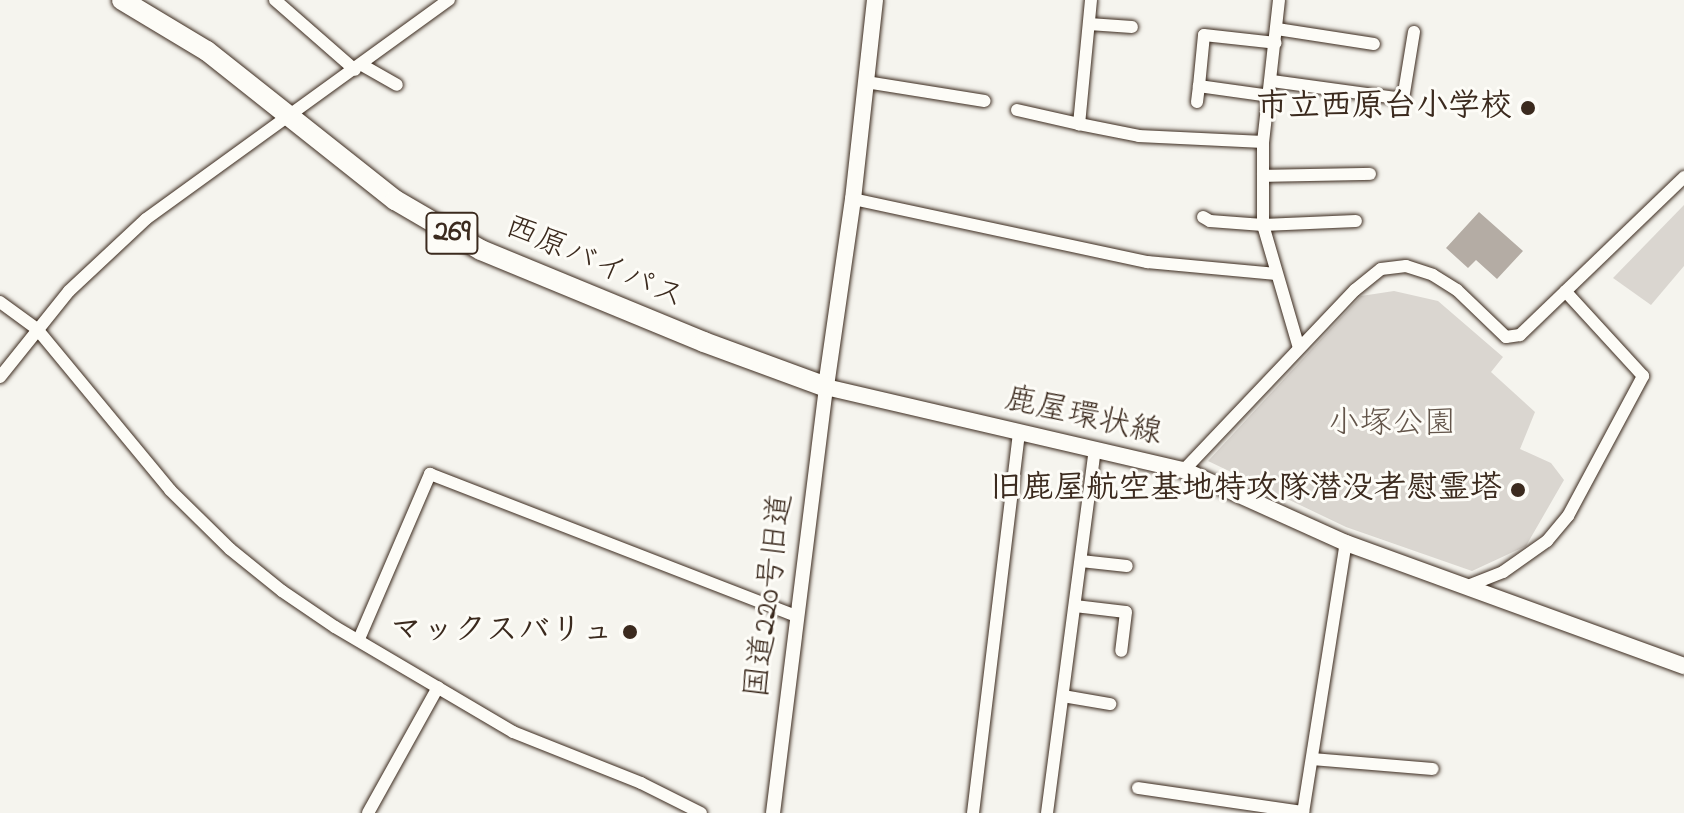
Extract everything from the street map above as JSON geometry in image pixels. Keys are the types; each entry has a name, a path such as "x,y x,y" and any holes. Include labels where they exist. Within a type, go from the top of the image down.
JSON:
{"highway":[{"name":"西原バイパス","path":"122,0 207,51 395,200 481,250 690,337 826,387"}],"main road":[{"path":"826,387 853,199 875,0"},
{"name":"鹿屋環状線","path":"826,387 1184,470 1346,543 1684,666"}],"street":[{"path":"275,0 358,67 397,85"},
{"path":"0,377 69,291 146,219 449,0"},
{"path":"1079,124 1091,0"},
{"path":"1279,0 1263,142 1263,225 1299,348"},
{"path":"1089,24 1132,27"},
{"path":"1272,81 1403,99 1414,32"},
{"path":"1189,34 1277,36 1374,44"},
{"path":"1197,102 1204,35"},
{"path":"866,82 984,101"},
{"path":"1199,86 1270,96"},
{"path":"1017,110 1139,136 1263,142"},
{"path":"1263,176 1370,174"},
{"path":"1184,470 1355,290 1381,269 1406,266 1433,275 1457,290 1506,337 1520,335 1684,177"},
{"path":"853,199 1147,262 1276,274"},
{"path":"1203,217 1210,221 1263,225 1356,221"},
{"path":"1465,587 1503,572 1554,533 1568,516 1643,376 1565,291"},
{"path":"0,302 37,329 170,490 230,549 282,591 513,732 641,783 701,813"},
{"name":"国道220号旧道","path":"773,813 826,387"},
{"path":"973,813 1019,432"},
{"path":"1047,813 1095,449"},
{"path":"359,639 430,474 797,616"},
{"path":"1138,788 1303,812 1346,543"},
{"path":"1081,561 1127,566"},
{"path":"1075,606 1126,612 1121,651"},
{"path":"368,813 438,687"},
{"path":"1063,696 1110,704"},
{"path":"1312,759 1433,769"}],"green space":[{"path":"1684,205 1684,266 1651,305 1613,278"},
{"name":"小塚公園","path":"1394,291 1438,301 1503,357 1491,372 1535,412 1520,449 1551,463 1564,480 1526,546 1472,571 1346,527 1208,461 1361,296"}],"shaded area":[{"path":"1479,212 1523,251 1497,279 1476,260 1468,268 1446,248"}],"place":[{"name":"市立西原台小学校","path":"1528,108"},
{"name":"旧鹿屋航空基地特攻隊潜没者慰霊塔","path":"1518,490"},
{"name":"マックスバリュ","path":"630,632"}]}
